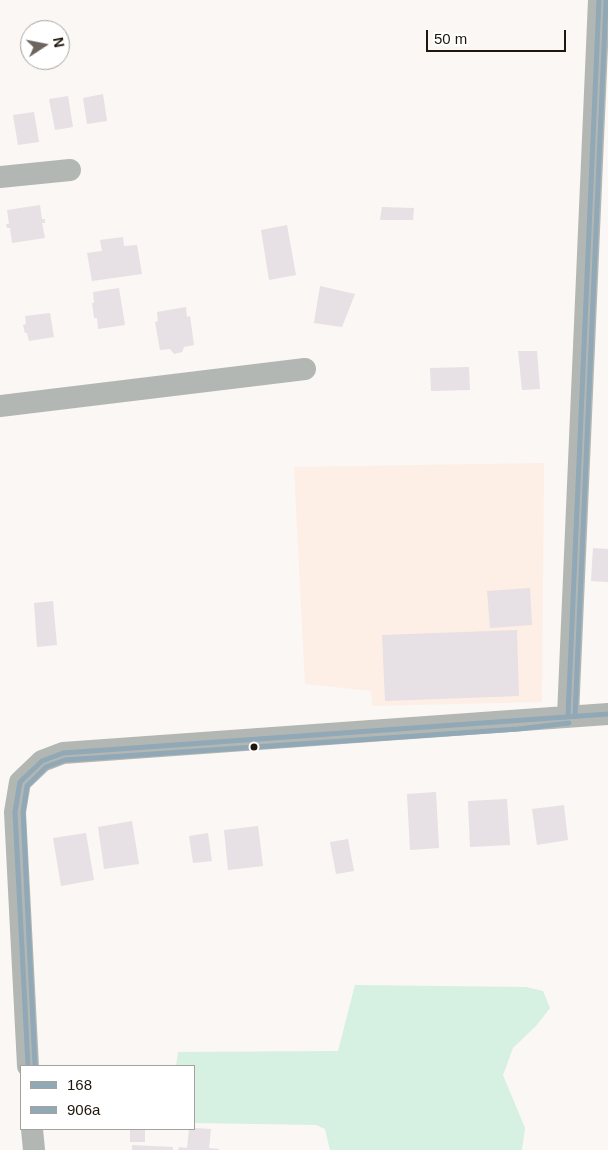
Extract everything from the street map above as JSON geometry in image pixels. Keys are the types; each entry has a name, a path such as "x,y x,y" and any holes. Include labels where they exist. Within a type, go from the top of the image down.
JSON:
{"street":[{"path":"568,716 599,219 599,0"},
{"path":"0,177 70,170"},
{"path":"0,406 305,369"},
{"path":"28,1065 15,812 20,782 42,761 63,752 517,722 568,716 608,714"},
{"path":"32,1130 34,1150"}],"shaded area":[{"path":"544,463 542,702 372,706 371,691 305,684 294,467"}],"green space":[{"path":"355,985 526,987 543,991 550,1008 536,1026 513,1048 503,1075 525,1128 522,1150 330,1150 325,1129 316,1125 195,1123 195,1065 176,1065 178,1052 338,1051"}],"building":[{"path":"103,94 107,121 87,124 83,98"},
{"path":"68,96 73,127 55,130 49,99"},
{"path":"34,112 39,142 18,145 13,115"},
{"path":"40,205 42,219 45,219 45,223 42,223 45,238 12,243 10,228 7,228 6,224 9,224 7,210"},
{"path":"382,207 414,208 413,220 380,220"},
{"path":"287,225 296,275 269,280 261,230"},
{"path":"123,237 124,246 137,245 142,274 92,281 87,253 102,251 100,240"},
{"path":"320,286 355,294 342,327 314,323"},
{"path":"119,288 125,325 98,329 97,318 94,318 93,292"},
{"path":"186,307 187,317 190,316 194,345 184,347 182,352 174,354 170,349 160,350 155,322 158,321 157,312"},
{"path":"50,313 54,337 29,341 23,325 26,324 25,316"},
{"path":"518,351 537,351 540,389 522,390"},
{"path":"469,367 470,390 431,391 430,368"},
{"path":"593,548 608,549 608,582 591,581"},
{"path":"530,588 532,625 490,628 487,591"},
{"path":"53,601 57,645 37,647 34,603"},
{"path":"517,630 519,696 385,701 382,635"},
{"path":"436,792 439,848 410,850 407,794"},
{"path":"507,799 510,845 470,847 468,801"},
{"path":"564,805 568,840 537,845 532,809"},
{"path":"132,821 139,864 104,869 98,827"},
{"path":"258,826 263,866 228,870 224,830"},
{"path":"86,833 94,880 61,886 53,838"},
{"path":"208,833 212,861 193,863 189,836"},
{"path":"348,839 354,871 336,874 330,842"},
{"path":"195,1128 211,1129 209,1148 219,1150 178,1150 179,1147 187,1148 189,1130 195,1130"},
{"path":"130,1130 145,1130 145,1142 130,1142"},
{"path":"132,1145 173,1147 173,1150 132,1150"}],"transit line":[{"name":"168","path":"568,716 599,0"},
{"name":"906а","path":"575,716 606,0"},
{"name":"168","path":"28,1065 15,812 20,782 42,761 63,753 608,714"},
{"name":"906а","path":"35,1065 23,812 27,786 46,767 65,760 518,729 569,723"}]}
